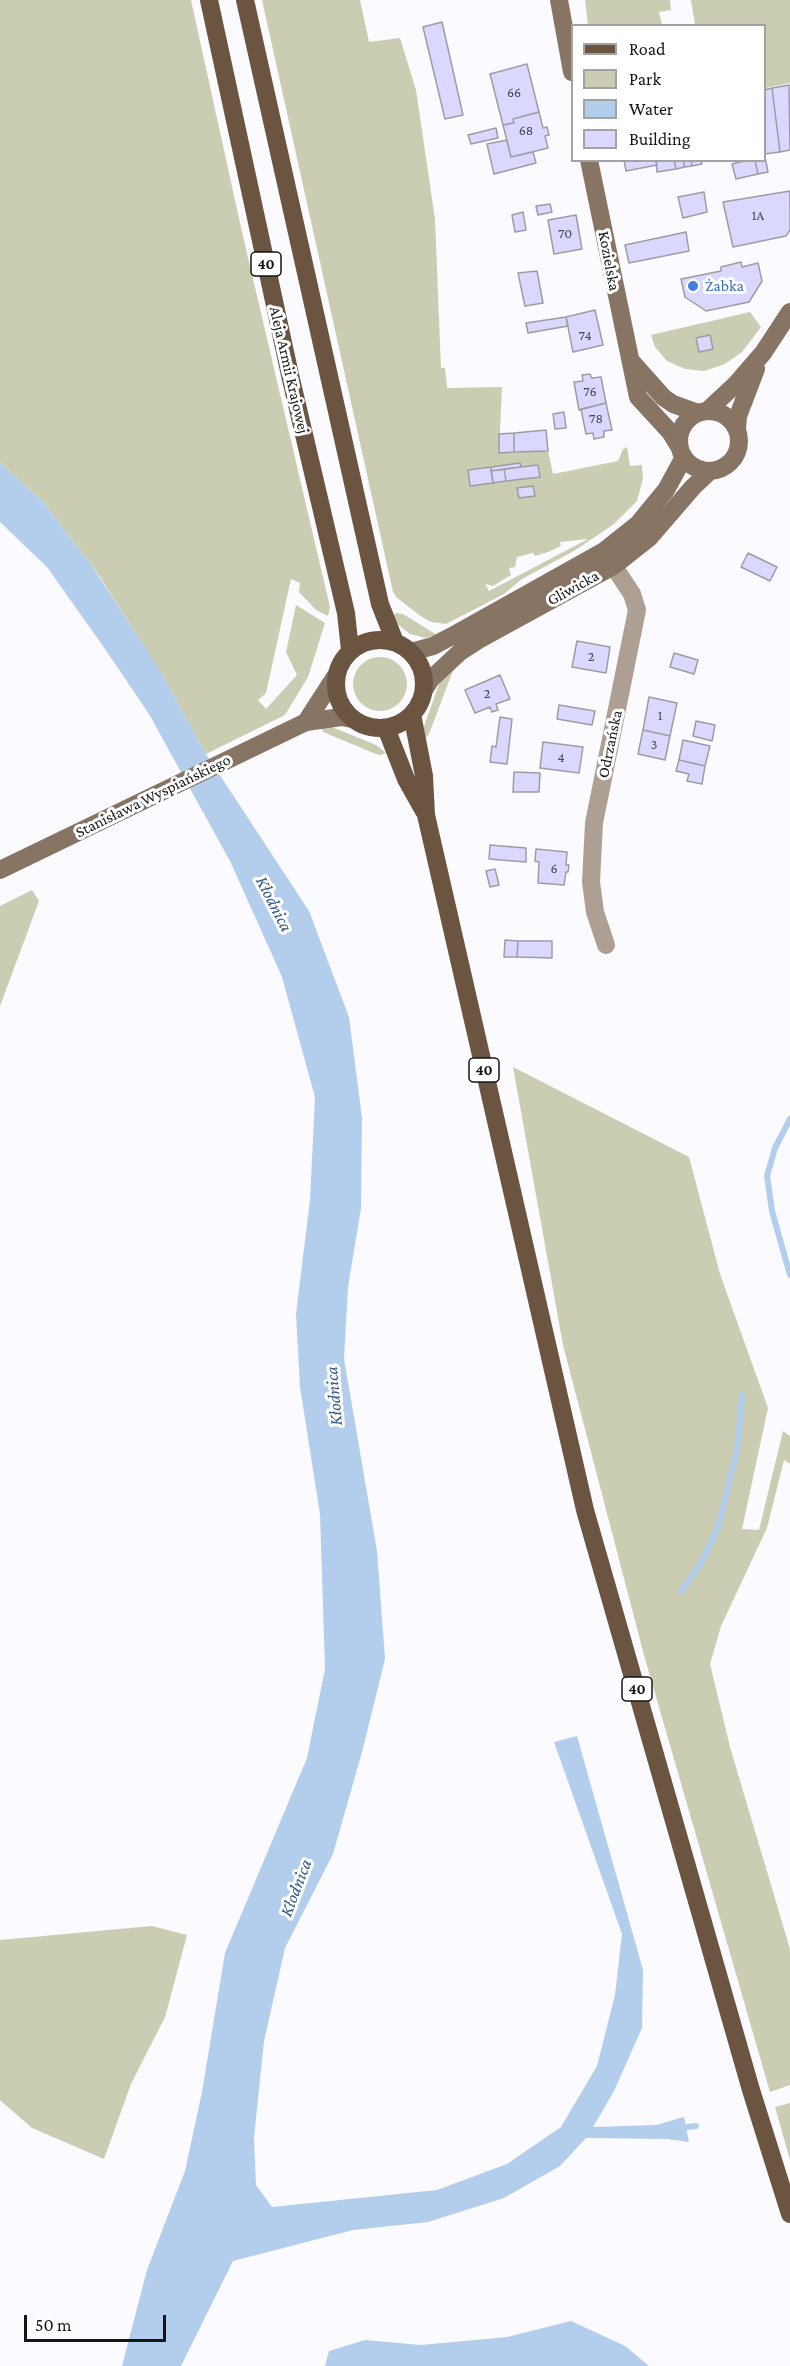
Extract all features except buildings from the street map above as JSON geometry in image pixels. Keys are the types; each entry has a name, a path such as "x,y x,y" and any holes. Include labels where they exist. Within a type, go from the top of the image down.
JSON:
{"main road":[{"name":"Aleja Armii Krajowej","path":"209,0 290,375 346,613 350,650"},
{"name":"40","path":"245,0 360,519 380,604 395,642"},
{"path":"559,0 571,62"},
{"name":"Kozielska","path":"589,162 638,397 670,433 682,453"},
{"path":"763,353 738,416 739,439 734,457 728,464 710,471 691,465 682,453 681,430 685,423 703,412 737,383 763,353 790,312"},
{"name":"Kozielska","path":"631,361 663,397 673,404 703,412"},
{"path":"703,412 725,415 737,429"},
{"name":"Gliwicka","path":"424,690 460,652 609,558 666,490 682,453"},
{"name":"Gliwicka","path":"411,652 433,646 649,538 710,471"},
{"path":"306,722 335,677 343,658 360,643 383,639 395,642 411,652 424,676 424,690 412,714 399,724 386,728 372,728 352,719 339,702 335,690 335,677"},
{"name":"40","path":"412,714 424,776 426,815 585,1510 751,2090 790,2214"},
{"name":"Stanisława Wyspiańskiego","path":"0,870 306,722 341,717 352,719"},
{"name":"40","path":"386,728 406,779 426,815"}],"street":[{"name":"Odrzańska","path":"606,945 595,912 591,882 594,823 637,610 632,594 609,558"}],"green space":[{"path":"0,0 191,0 242,232 330,607 328,616 316,610 299,592 300,583 291,579 266,693 258,700 266,709 297,675 286,652 296,605 325,623 308,677 285,715 206,754 162,675 98,574 43,502 0,463"},
{"path":"262,0 360,0 369,42 400,38 416,90 435,219 441,368 445,368 447,388 502,387 499,453 548,451 553,474 618,461 623,449 627,447 630,466 642,465 643,479 637,501 614,524 574,551 522,579 504,594 446,624 431,622 422,617 396,597 393,592","holes":["588,539 489,591 485,584 493,586 511,575 509,568 515,567 517,557 533,553 535,556 548,552 561,546 560,542"]},
{"path":"585,0 670,0 671,10 659,12 662,24 588,24"},
{"path":"691,0 790,0 790,83 766,88 766,24 695,24"},
{"path":"750,312 761,327 742,352 725,364 704,371 685,369 667,361 655,347 651,335"},
{"path":"396,613 403,614 437,635 425,638 410,634 395,622 393,616"},
{"path":"375,657 385,657 395,661 403,669 407,684 403,699 395,707 385,711 375,711 365,707 357,699 353,689 353,679 357,669 365,661"},
{"path":"455,665 429,734 423,740 423,729 442,676"},
{"path":"332,727 376,745 386,753 376,754 323,732 322,728"},
{"path":"32,890 39,901 0,1006 0,906"},
{"path":"513,1067 689,1157 720,1274 768,1408 742,1529 759,1530 783,1431 790,1436 790,1464 784,1460 767,1528 721,1626 710,1664 730,1747 790,1949 790,2085 770,2092 644,1655 563,1345"},
{"path":"152,1926 187,1935 165,2017 131,2084 104,2159 32,2128 0,2100 0,1940"},
{"path":"790,2103 790,2160 775,2107"}],"water":[{"name":"Kłodnica","path":"0,463 43,502 92,566 159,669 206,754 309,911 349,1017 362,1118 361,1208 348,1287 344,1359 377,1551 385,1659 333,1854 285,1948 264,2041 254,2138 256,2185 272,2207 437,2190 507,2164 561,2127 597,2066 615,1995 622,1934 554,1742 577,1736 643,1970 642,2028 614,2091 593,2127 656,2125 684,2117 689,2142 667,2139 586,2138 560,2166 504,2198 428,2222 353,2230 233,2261 181,2366 122,2366 147,2270 185,2171 202,2092 225,1953 307,1758 325,1669 320,1514 300,1387 296,1314 310,1200 315,1097 282,977 231,863 149,714 103,646 47,567 0,522"},
{"path":"571,2321 625,2346 649,2366 325,2366 329,2351 365,2340 421,2345 507,2337"}],"waterway":[{"path":"790,1119 775,1148 767,1176 772,1211 790,1275"},
{"path":"681,1591 700,1565 718,1527 737,1450 742,1395"},
{"path":"679,2128 696,2126"}],"place":[{"name":"Żabka","path":"693,286"}]}
